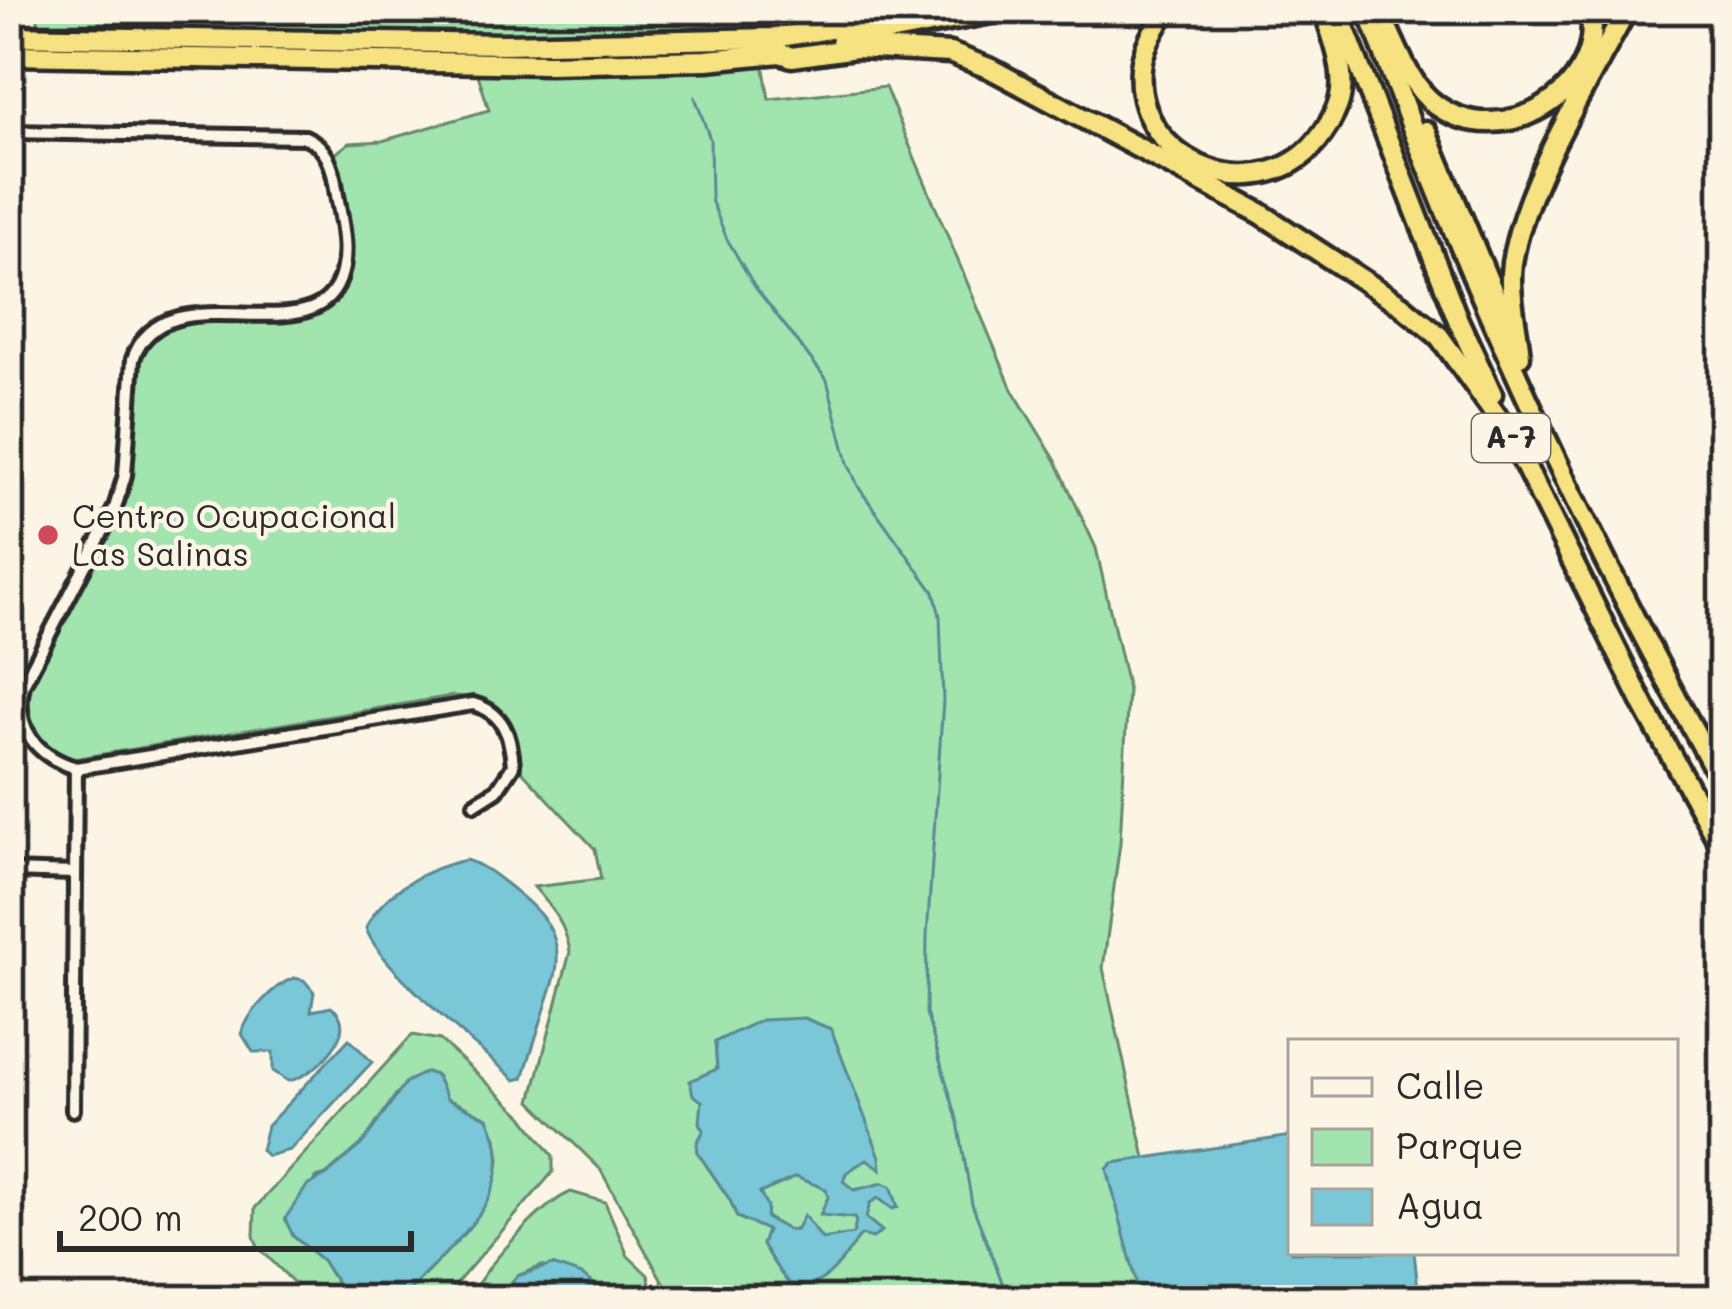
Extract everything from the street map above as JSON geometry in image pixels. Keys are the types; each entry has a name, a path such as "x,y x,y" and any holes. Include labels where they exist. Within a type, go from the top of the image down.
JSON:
{"highway":[{"path":"9,36 504,44 773,38 948,9"},
{"path":"9,56 549,64 707,59 780,52 1016,9"},
{"path":"1167,9 1152,32 1141,69 1147,104 1162,136 1190,163 1218,174 1250,176 1288,166 1316,145 1331,122 1341,92 1339,63 1324,9"},
{"name":"A-7","path":"1337,9 1458,320 1509,433 1646,708 1723,850"},
{"path":"1377,12 1411,76 1432,103 1483,124 1517,121 1558,99 1579,73 1589,44 1590,9"},
{"path":"1520,356 1510,292 1523,220 1627,9"},
{"path":"1377,12 1551,430 1676,685 1694,733"},
{"name":"A-7","path":"1377,12 1427,167 1538,427 1639,633 1723,784"},
{"path":"780,52 792,56 856,48 950,53 992,69 1260,213 1401,305 1439,336 1509,433"}],"street":[{"path":"9,132 305,137 318,143 334,172 344,249 342,276 332,295 308,310 182,316 153,327 138,343 125,476 115,508 29,671 19,706 32,741 56,762 76,767 473,704 496,715 508,732 513,766 496,790 475,804"},
{"path":"74,1110 76,767"},
{"path":"9,871 75,873"}],"green space":[{"path":"58,9 702,9 712,16 724,9 754,9 769,99 885,87 1012,389 1056,461 1096,548 1128,690 1120,843 1103,968 1157,1212 1199,1300 673,1300 600,1169 531,1101 570,952 557,916 534,887 601,879 595,849 519,768 512,724 495,706 452,696 73,759 43,742 29,713 29,690 126,500 137,371 153,338 181,324 288,321 323,312 339,297 351,252 347,200 335,154 349,143 382,141 489,110 468,42 368,51 312,40 38,35 38,17","holes":["756,1023 779,1125 777,1134 792,1179 760,1193 766,1217 788,1231 799,1227 797,1284 785,1279 762,1245 768,1230 737,1217 698,1153 704,1130 701,1076 717,1069 715,1042"]},
{"path":"412,1035 440,1040 523,1116 553,1156 553,1172 442,1300 399,1300 468,1226 498,1168 497,1141 481,1117 446,1099 436,1075 397,1093 363,1143 316,1178 293,1236 322,1260 341,1291 370,1300 311,1300 258,1247 255,1208"},
{"path":"571,1192 605,1202 628,1256 648,1275 654,1300 616,1300 542,1266 517,1276 496,1300 460,1300 528,1224"}],"water":[{"path":"466,860 494,874 531,905 548,925 557,948 555,977 523,1078 515,1080 409,985 366,928 383,903 408,883"},
{"path":"294,978 304,980 314,992 311,1011 331,1007 342,1027 321,1062 288,1081 273,1071 273,1052 253,1052 242,1034 262,1001"},
{"path":"804,1018 831,1029 881,1169 867,1159 846,1173 843,1181 854,1190 883,1183 891,1186 898,1207 893,1209 878,1198 870,1203 866,1218 882,1231 873,1238 861,1235 833,1271 803,1286 784,1278 762,1245 767,1230 737,1217 698,1153 704,1130 702,1101 693,1095 690,1081 717,1069 715,1042 761,1020","holes":["796,1177 826,1189 828,1197 820,1215 854,1218 853,1234 822,1239 804,1215 796,1230 766,1218 760,1193"]},
{"path":"349,1039 372,1062 290,1150 267,1156 261,1150 267,1126"},
{"path":"426,1072 436,1075 447,1099 488,1118 497,1146 498,1172 477,1217 403,1298 370,1300 342,1291 322,1260 293,1236 285,1219 307,1186 363,1143 406,1082"},
{"path":"1288,1136 1288,1255 1414,1255 1419,1298 1141,1300 1107,1169 1113,1163"},
{"path":"552,1265 582,1275 616,1300 496,1300 517,1276"}],"waterway":[{"path":"622,9 627,16"},
{"path":"695,97 710,139 711,200 727,239 755,287 827,380 859,488 934,592 940,616 943,700 926,1013 958,1122 972,1204 1009,1300"}],"place":[{"name":"Centro Ocupacional Las Salinas","path":"48,535"}]}
